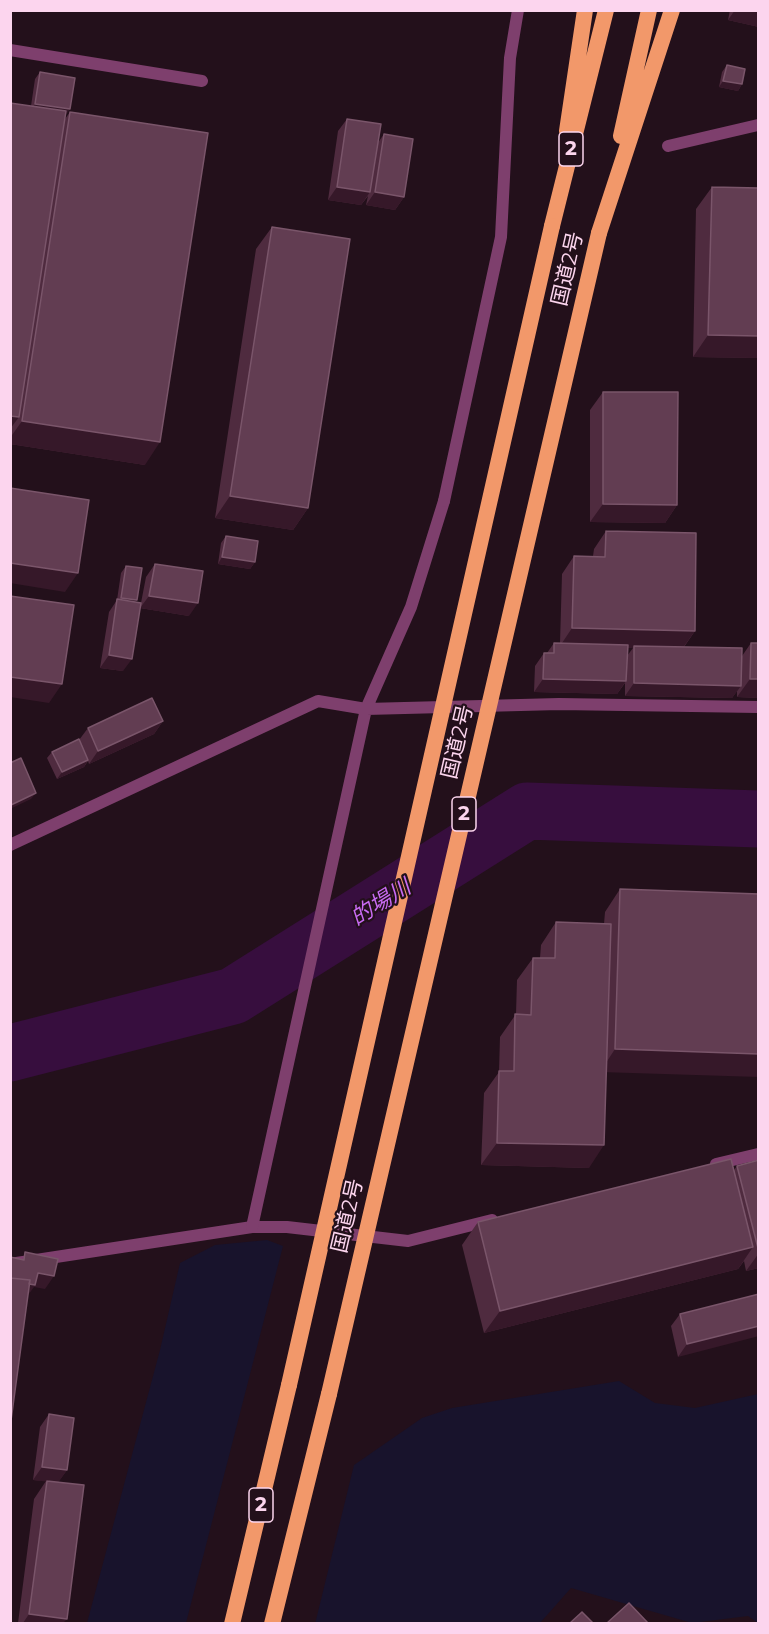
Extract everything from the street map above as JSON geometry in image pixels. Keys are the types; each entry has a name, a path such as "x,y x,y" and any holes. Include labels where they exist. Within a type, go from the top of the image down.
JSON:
{"highway":[{"path":"584,70 585,10"},
{"path":"584,70 606,10"},
{"path":"641,81 649,10"},
{"path":"641,81 672,10"},
{"name":"国道2号","path":"232,1623 289,1385 552,226 584,70"},
{"name":"国道2号","path":"272,1623 329,1394 599,233 641,81"}],"street":[{"path":"252,1227 366,709 411,607 444,501 501,237 510,58 519,10"},
{"path":"10,50 202,81"},
{"path":"668,146 759,125"},
{"path":"10,845 318,700 366,709 558,704 759,707"},
{"path":"702,1168 759,1154"},
{"path":"10,1264 252,1227 287,1227 408,1241 510,1216"}],"shaded area":[{"path":"267,1240 283,1246 186,1623 87,1623 160,1350 180,1263 215,1245"},
{"path":"619,1381 655,1403 695,1408 758,1394 758,1623 748,1616 692,1623 571,1588 540,1623 315,1624 354,1465 422,1418 452,1408"}],"building":[{"path":"727,65 745,69 742,84 723,81"},
{"path":"40,72 75,78 70,109 35,104"},
{"path":"10,103 66,111 19,417 10,416"},
{"path":"70,112 208,133 160,442 22,421"},
{"path":"347,119 381,124 370,192 337,187"},
{"path":"384,134 413,139 404,197 375,192"},
{"path":"712,187 759,188 759,336 708,335"},
{"path":"272,227 350,239 308,508 230,496"},
{"path":"603,392 678,392 677,505 603,504"},
{"path":"10,488 89,500 78,573 10,563"},
{"path":"606,531 696,533 695,631 572,628 574,556 605,557"},
{"path":"226,536 258,541 255,562 222,557"},
{"path":"155,564 203,571 198,603 149,596"},
{"path":"126,566 142,568 137,600 121,598"},
{"path":"10,596 74,605 62,684 10,677"},
{"path":"117,599 141,603 132,659 109,655"},
{"path":"554,643 628,645 626,681 543,679 544,653 554,653"},
{"path":"751,643 759,643 759,679 750,679"},
{"path":"634,646 742,648 741,686 634,683"},
{"path":"152,698 163,721 98,751 88,728"},
{"path":"79,739 88,760 62,772 52,752"},
{"path":"21,758 36,793 11,805 10,763"},
{"path":"620,889 759,894 759,1054 615,1049"},
{"path":"556,922 611,924 604,1145 497,1143 499,1071 514,1071 515,1014 531,1015 533,958 555,958"},
{"path":"731,1159 753,1247 500,1311 478,1222"},
{"path":"759,1160 759,1252 737,1166"},
{"path":"25,1252 58,1259 54,1276 38,1273 35,1285 29,1284 30,1280 10,1278 10,1257 24,1260"},
{"path":"10,1278 30,1280 10,1428"},
{"path":"759,1294 759,1326 687,1344 680,1314"},
{"path":"49,1414 74,1418 67,1470 42,1467"},
{"path":"47,1481 84,1485 67,1619 29,1614"},
{"path":"629,1603 648,1623 607,1623"},
{"path":"582,1612 593,1623 570,1623"}],"waterway":[{"name":"的場川","path":"10,1053 233,996 527,811 758,819"}]}
